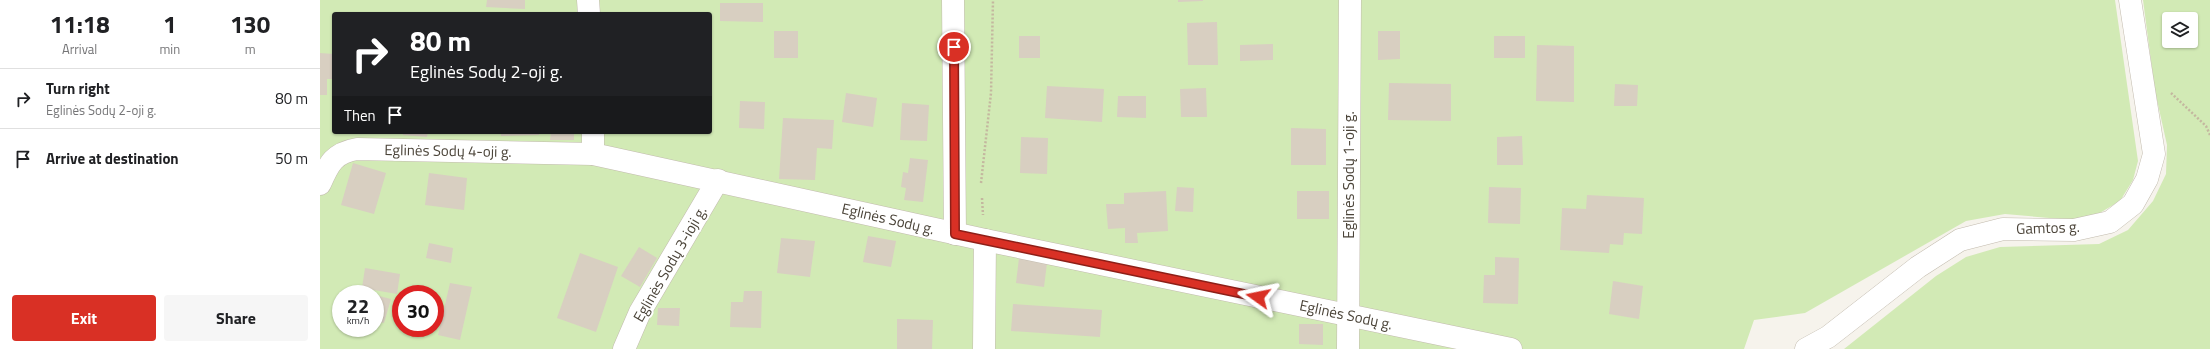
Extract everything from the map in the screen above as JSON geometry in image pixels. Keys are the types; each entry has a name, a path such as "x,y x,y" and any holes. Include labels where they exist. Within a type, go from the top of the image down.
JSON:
{"street":[{"path":"588,0 589,12"},
{"path":"953,0 955,234"},
{"name":"Eglinės Sodų 1-oji g.","path":"1348,349 1350,0"},
{"name":"Gamtos g.","path":"1806,349 1828,337 1918,267 1960,240 2003,229 2074,230 2110,222 2133,204 2147,179 2154,154 2130,0"},
{"path":"593,134 593,154"},
{"name":"Eglinės Sodų 4-oji g.","path":"320,184 328,166 336,157 344,151 357,149 593,154"},
{"name":"Eglinės Sodų g.","path":"593,154 718,180 955,234 1511,349"},
{"name":"Eglinės Sodų 3-ioji g.","path":"624,349 640,312 718,180"},
{"path":"984,349 985,240"}],"path":[{"path":"981,188 991,93 993,0"},
{"path":"2167,89 2206,126 2210,135"},
{"path":"982,195 985,240"}],"green space":[{"path":"320,0 2115,0 2138,161 2133,180 2120,201 2098,214 2072,220 2005,214 1966,221 1805,313 1754,320 1744,349 320,349"},
{"path":"2143,0 2210,0 2210,349 1844,349 1936,276 1966,257 2000,247 2099,244 2128,230 2153,201 2166,174 2167,145 2155,91"}],"building":[{"path":"487,0 525,0 525,9 486,7"},
{"path":"1178,0 1203,0 1203,1 1178,2"},
{"path":"720,3 763,3 763,22 720,21"},
{"path":"1217,22 1218,65 1188,65 1187,23"},
{"path":"774,31 798,31 798,58 774,58"},
{"path":"1378,31 1400,31 1400,59 1378,60"},
{"path":"1019,36 1040,36 1040,58 1019,58"},
{"path":"1494,36 1525,36 1525,58 1494,58"},
{"path":"1273,44 1273,60 1240,61 1240,45"},
{"path":"1537,45 1574,46 1574,102 1536,101"},
{"path":"320,53 332,54 332,79 327,79 327,95 320,95"},
{"path":"1389,83 1451,84 1451,121 1388,120"},
{"path":"1615,84 1638,85 1637,106 1614,106"},
{"path":"1047,86 1104,89 1102,122 1045,118"},
{"path":"1206,88 1207,117 1181,117 1180,89"},
{"path":"846,93 877,98 873,127 842,122"},
{"path":"1118,96 1146,96 1146,118 1117,117"},
{"path":"740,101 765,102 764,129 739,128"},
{"path":"902,103 929,105 927,141 900,140"},
{"path":"783,118 834,120 832,149 817,148 815,180 779,179"},
{"path":"1291,128 1326,129 1326,165 1291,165"},
{"path":"403,134 428,134 427,137"},
{"path":"501,134 539,134 539,135 501,136"},
{"path":"551,134 574,134 574,140 550,140"},
{"path":"1522,136 1523,165 1497,165 1497,137"},
{"path":"1021,137 1048,138 1047,174 1020,173"},
{"path":"910,158 928,160 923,202 904,200 906,188 901,187 903,172 908,173"},
{"path":"353,163 386,173 374,214 341,205"},
{"path":"429,173 467,178 464,210 425,205"},
{"path":"1177,187 1194,188 1193,212 1175,211"},
{"path":"1489,187 1521,188 1520,224 1488,223"},
{"path":"1166,191 1168,231 1137,233 1138,243 1125,243 1125,228 1108,229 1106,204 1124,204 1124,193"},
{"path":"1297,191 1329,191 1329,219 1297,219"},
{"path":"1587,195 1644,198 1642,234 1624,233 1623,245 1610,244 1609,253 1560,250 1562,208 1586,209"},
{"path":"868,236 896,241 891,267 863,262"},
{"path":"781,238 815,241 810,277 777,273"},
{"path":"429,243 453,248 451,263 426,258"},
{"path":"639,247 657,258 640,287 621,276"},
{"path":"580,253 618,267 596,332 557,318"},
{"path":"1495,257 1519,258 1518,304 1483,303 1484,275 1495,275"},
{"path":"1019,258 1047,263 1044,287 1016,283"},
{"path":"365,268 400,274 398,285 392,285 392,293 384,292 384,285 362,285"},
{"path":"1613,281 1643,286 1639,319 1609,314"},
{"path":"450,283 472,287 460,340 444,336 444,309"},
{"path":"744,291 762,291 761,328 730,327 731,302 743,302"},
{"path":"384,297 391,299 384,323"},
{"path":"1013,304 1102,310 1100,337 1011,331"},
{"path":"658,308 680,308 679,326 657,325"},
{"path":"897,319 933,320 932,349 897,349"},
{"path":"1299,324 1323,324 1323,345 1299,344"}],"route":[{"path":"954,47 955,234 1258,297"}]}
